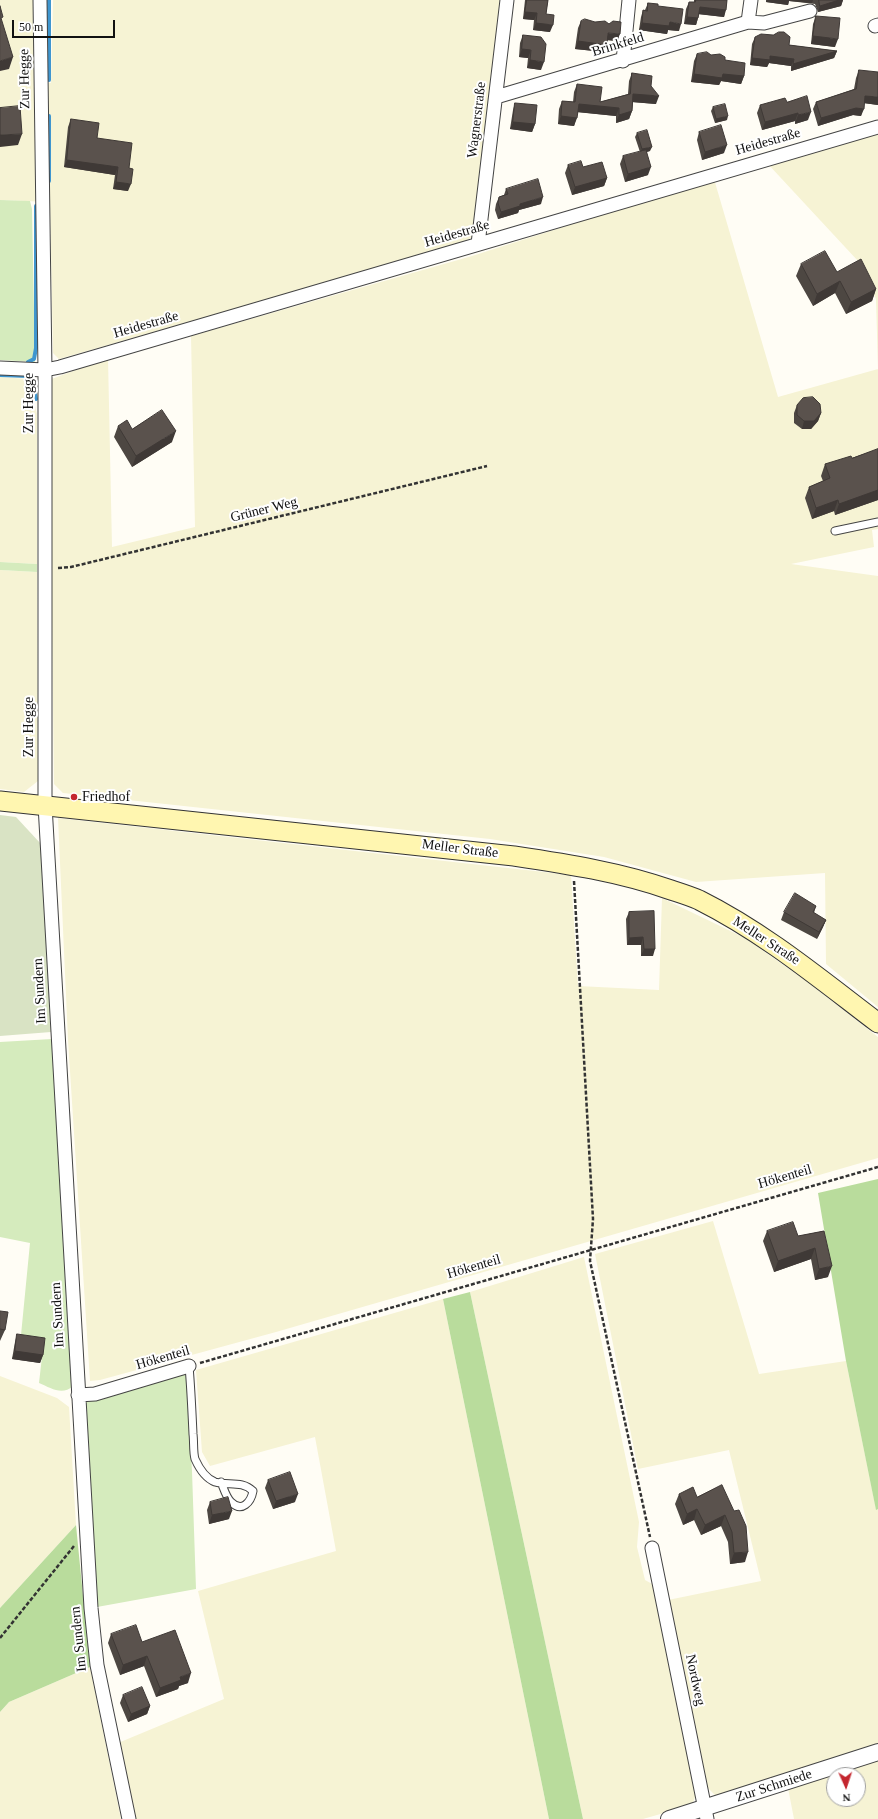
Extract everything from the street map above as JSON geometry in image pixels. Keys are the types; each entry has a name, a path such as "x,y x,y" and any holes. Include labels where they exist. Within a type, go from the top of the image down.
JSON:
{"main road":[{"name":"Meller Straße","path":"0,801 453,848 573,865 644,881 698,900 758,933 878,1023"}],"street":[{"name":"Zur Hegge","path":"40,0 45,370 45,805"},
{"name":"Wagnerstraße","path":"478,244 507,0"},
{"path":"623,61 629,0"},
{"path":"748,22 751,0"},
{"name":"Brinkfeld","path":"496,97 623,61 748,22 764,23 810,11"},
{"name":"Heidestraße","path":"0,368 45,370 60,367 878,127"},
{"name":"Im Sundern","path":"45,805 85,1532 97,1665 129,1819"},
{"name":"Hökenteil","path":"78,1395 95,1394 189,1366"},
{"name":"Nordweg","path":"652,1548 706,1813"},
{"name":"Zur Schmiede","path":"669,1819 706,1813 878,1752"}],"lane":[{"path":"835,531 878,522"},
{"path":"189,1366 195,1458 202,1473 214,1482 222,1482 241,1484 253,1491 248,1504 236,1506 226,1495 222,1482"}],"path":[{"name":"Grüner Weg","path":"44,569 79,565 487,466"},
{"path":"573,865 593,1219 591,1250 592,1269 652,1548"},
{"name":"Hökenteil","path":"189,1366 878,1167"},
{"path":"0,1638 85,1532"}],"shaded area":[{"path":"0,0 46,0 46,82 51,83 53,0 500,0 473,236 459,245 59,359 53,353 50,202 0,200"},
{"path":"878,133 878,369 876,299 858,261 767,163"},
{"path":"714,179 778,397 878,369 878,529 872,530 874,547 791,564 878,576 878,1007 826,964 825,873 696,882 604,857 490,839 63,793 54,784 49,380 108,358 112,547 195,527 191,336 472,256"},
{"path":"0,377 28,379 37,414 37,564 0,562"},
{"path":"0,570 37,572 38,781 24,792 0,789"},
{"path":"58,818 571,875 578,986 659,990 662,898 745,938 805,980 878,1037 878,1158 276,1332 100,1380 90,1381 68,1040"},
{"path":"713,1221 759,1374 846,1361 876,1509 878,1509 878,1744 716,1796 707,1787 668,1600 761,1581 729,1450 638,1469 595,1254"},
{"path":"584,1257 639,1522 637,1547 645,1580 654,1585 696,1794 692,1805 643,1819 583,1819 470,1292"},
{"path":"443,1299 549,1819 135,1819 118,1743 224,1699 198,1591 336,1551 315,1437 210,1466 202,1452 196,1370"},
{"path":"0,1376 57,1398 69,1407 76,1525 0,1608"},
{"path":"90,1667 121,1819 0,1819 0,1712 9,1702"},
{"path":"878,1760 878,1819 794,1819 788,1788 826,1776 826,1807 866,1807 866,1767 856,1767"}],"green space":[{"path":"0,200 30,201 32,209 35,362 0,360"},
{"path":"0,562 37,564 37,572 0,570"},
{"path":"0,815 16,817 41,844 51,1032 0,1036"},
{"path":"52,1039 70,1281 73,1386 69,1389 61,1391 39,1383 44,1339 21,1335 30,1243 0,1237 0,1042"},
{"path":"878,1179 878,1509 876,1510 846,1361 818,1193"},
{"path":"470,1292 583,1819 549,1819 443,1299"},
{"path":"186,1371 192,1471 196,1589 97,1607 85,1403 88,1400"},
{"path":"76,1525 90,1667 9,1702 0,1712 0,1608"}],"building":[{"path":"527,0 548,0 546,14 554,15 553,25 536,23 537,13 525,12"},
{"path":"696,0 727,0 726,10 700,7 698,18 687,17 689,2 695,2"},
{"path":"819,0 839,0 820,6"},
{"path":"648,3 658,4 658,6 683,9 681,24 670,22 669,26 642,23 643,10 647,11"},
{"path":"0,6 3,17 1,18 13,57 0,61"},
{"path":"816,16 840,18 838,39 813,36"},
{"path":"585,19 595,22 605,21 609,24 613,21 621,22 620,34 608,33 607,45 578,41 581,21"},
{"path":"779,32 784,32 790,37 789,45 837,51 793,64 794,59 770,56 770,60 752,58 755,37 761,34 773,35"},
{"path":"523,35 541,37 546,44 544,62 530,60 531,50 522,49"},
{"path":"707,52 711,55 720,54 725,57 725,60 745,63 744,76 723,74 722,78 694,74 697,54"},
{"path":"859,70 878,72 878,97 865,96 864,109 856,108 821,118 816,102 856,89"},
{"path":"632,73 652,76 651,86 659,96 633,94 632,111 619,115 619,108 579,104 577,118 561,116 562,101 575,102 577,84 602,87 600,102 630,94"},
{"path":"807,96 811,112 798,115 798,113 765,122 760,105 785,98 787,102"},
{"path":"515,103 537,105 535,124 513,122"},
{"path":"725,104 728,116 716,119 713,107"},
{"path":"20,106 22,134 0,135 0,108"},
{"path":"71,119 99,123 97,138 132,143 129,168 133,169 131,184 116,182 118,167 67,160"},
{"path":"721,125 727,145 705,152 699,132"},
{"path":"647,130 652,147 642,149 637,133"},
{"path":"646,150 651,167 628,174 623,156"},
{"path":"581,161 583,167 602,162 607,178 575,187 568,165"},
{"path":"538,179 543,197 501,212 498,203 499,197 508,194 506,189"},
{"path":"825,251 837,272 861,259 876,289 851,302 840,281 817,294 801,264"},
{"path":"813,397 820,404 821,413 814,421 804,421 797,415 797,405 803,398"},
{"path":"162,410 176,431 136,456 118,426 127,420 132,429"},
{"path":"878,449 878,490 839,504 838,500 816,508 809,487 830,478 825,464 851,456 852,458"},
{"path":"795,893 816,906 813,912 826,920 819,932 784,912"},
{"path":"654,911 655,949 644,949 643,937 629,938 629,912"},
{"path":"793,1222 798,1236 824,1231 832,1266 819,1269 815,1248 778,1261 767,1231"},
{"path":"0,1311 8,1312 5,1330 0,1329"},
{"path":"17,1334 45,1338 43,1355 15,1351"},
{"path":"290,1472 298,1494 276,1501 268,1480"},
{"path":"722,1485 734,1511 739,1510 746,1526 748,1552 734,1553 732,1532 725,1515 705,1525 697,1509 687,1514 679,1494 693,1487 697,1497"},
{"path":"228,1497 232,1511 212,1515 210,1502"},
{"path":"136,1625 142,1642 175,1630 191,1673 180,1677 181,1680 160,1688 147,1656 123,1665 111,1634"},
{"path":"142,1687 150,1706 131,1714 123,1695"}],"waterway":[{"path":"49,0 49,80"},
{"path":"49,116 49,181"},
{"path":"28,362 34,359 36,348 36,206"},
{"path":"0,375 28,376 33,380 36,399"}],"place":[{"name":"Friedhof","path":"74,797"}]}
